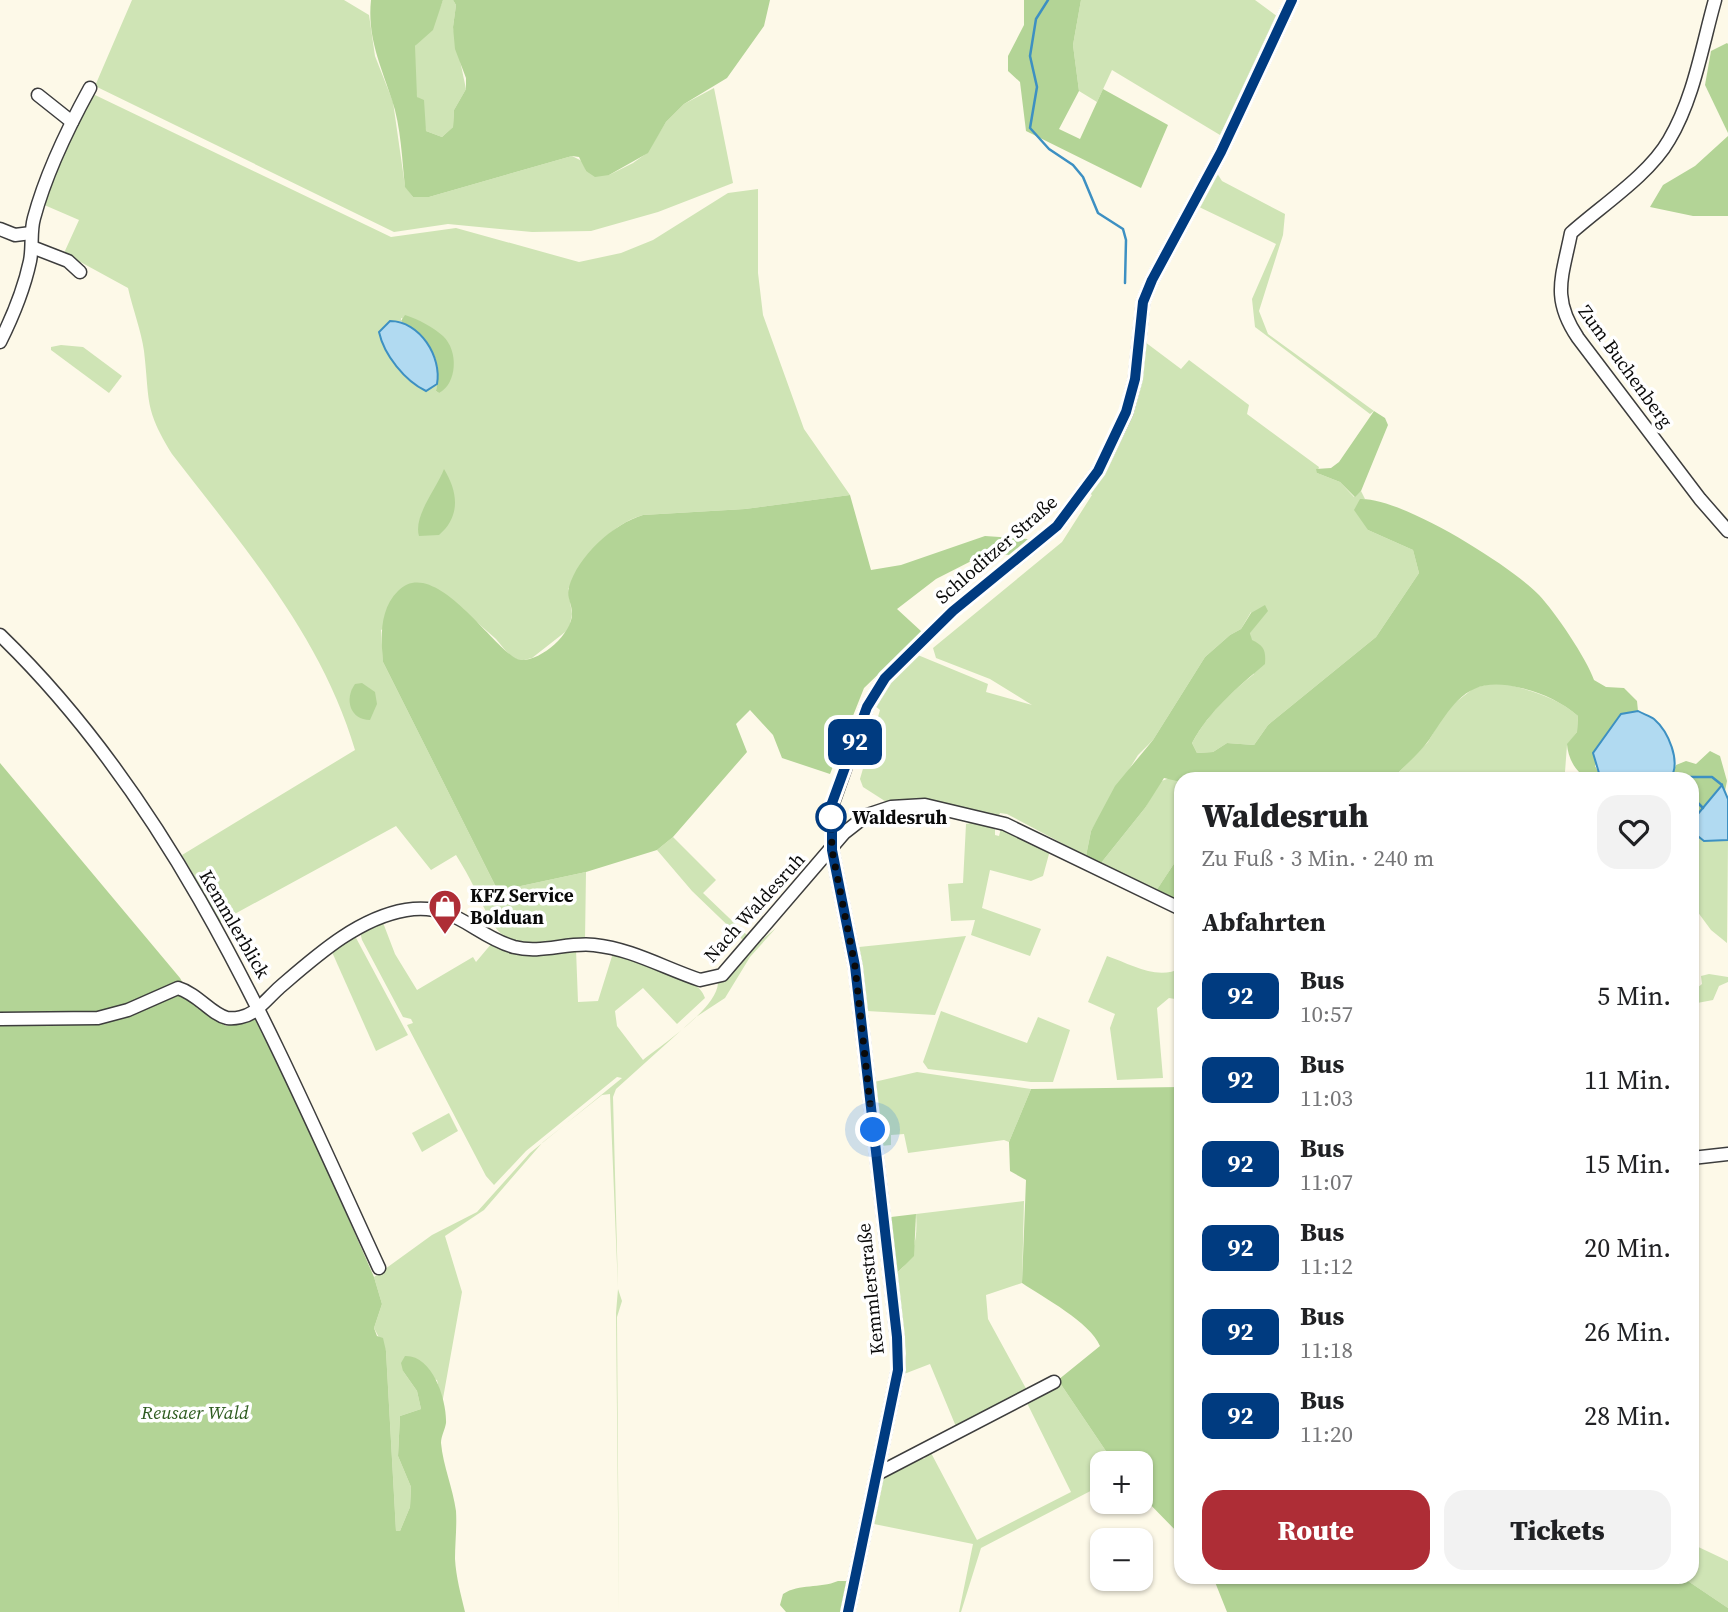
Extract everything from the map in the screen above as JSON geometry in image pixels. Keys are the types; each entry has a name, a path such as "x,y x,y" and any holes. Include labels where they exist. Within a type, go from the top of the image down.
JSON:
{"street":[{"name":"Schloditzer Straße","path":"832,850 832,803 867,707 885,678 953,611 1067,516 1114,443 1135,379 1141,313 1152,280 1221,152 1292,0"},
{"name":"Zum Buchenberg","path":"1715,0 1686,102 1669,141 1633,180 1571,233 1559,302 1563,316 1578,338 1700,499 1728,531"},
{"path":"0,342 22,293 32,247 31,233 40,198 72,122 90,88"},
{"path":"38,96 72,122"},
{"path":"0,229 15,236 31,233"},
{"path":"32,247 68,261 80,272"},
{"name":"Kemmlerblick","path":"0,635 80,720 122,774 158,829 258,1006 379,1268"},
{"name":"Nach Waldesruh","path":"0,1019 98,1018 128,1010 178,988 194,993 227,1018 239,1018 253,1012 295,974 368,921 424,908 452,914 514,947 537,949 583,944 613,947 700,980 709,980 722,975 855,822 891,807 925,805 1005,824 1174,906"},
{"name":"Kemmlerstraße","path":"832,850 855,966 897,1337 898,1370 848,1612"},
{"path":"1699,1157 1728,1154"},
{"path":"877,1474 1054,1382"}],"green space":[{"path":"132,0 344,0 369,15 375,56 393,102 405,186 413,197 429,197 572,156 582,161 586,171 609,175 647,153 666,122 684,104 714,88 733,183 658,212 591,231 532,232 448,224 394,232 95,86"},
{"path":"371,0 443,0 433,30 415,46 417,97 424,100 426,131 442,137 453,127 454,110 466,89 466,78 455,49 453,27 456,5 453,0 770,0 764,26 727,78 684,104 666,122 648,153 609,175 595,177 586,171 579,157 572,156 429,197 413,197 405,187 397,121 373,39"},
{"path":"443,0 453,0 456,5 453,27 466,89 454,110 453,127 442,137 426,131 415,89 415,46 436,18"},
{"path":"1024,0 1081,0 1073,45 1079,91 1059,129 1080,139 1103,89 1168,125 1141,188 1026,131 1020,82 1008,71 1008,56 1024,25"},
{"path":"1081,0 1255,0 1278,17 1220,135 1112,70 1097,102 1079,91 1073,45"},
{"path":"1727,43 1728,133 1705,85 1711,51"},
{"path":"95,95 391,237 456,228 579,262 621,253 653,240 728,193 758,189 758,273 763,315 804,429 850,495 745,509 643,515 630,520 599,544 568,589 572,614 569,629 532,658 520,661 510,656 496,639 446,595 381,630 383,662 498,891 586,872 585,940 527,943 510,939 499,931 490,919 456,855 431,870 396,826 220,922 182,855 355,750 341,709 301,631 252,558 172,454 157,426 150,404 143,343 128,288 64,253 79,220 42,204 90,97","holes":["401,318 443,337 439,393 436,391 437,384 426,391 390,321 401,321"]},
{"path":"1728,136 1728,216 1693,216 1650,207 1663,185 1695,166"},
{"path":"1215,170 1222,181 1285,214 1283,235 1259,311 1268,334 1374,411 1370,414 1255,327 1252,299 1276,244 1197,206"},
{"path":"405,315 439,333 452,350 452,375 445,389 439,393 436,391 438,378 432,350 401,321"},
{"path":"1141,339 1181,369 1189,360 1249,405 1247,414 1319,467 1317,473 1340,482 1354,497 1361,491 1365,499 1360,499 1368,530 1413,550 1419,573 1376,637 1268,725 1254,745 1227,743 1213,752 1197,753 1192,743 1204,723 1227,697 1254,674 1250,632 1255,626 1251,612 1241,629 1205,657 1153,740 1138,755 1091,831 1086,856 1007,814 1000,813 998,819 888,803 863,787 860,779 880,710 874,705 887,683 913,653 988,684 986,692 1032,705 990,679 936,658 933,648 1062,542 1092,495 1089,493 1118,444 1132,411"},
{"path":"51,347 83,347 122,376 109,393 51,350"},
{"path":"1374,411 1385,418 1388,425 1361,491 1355,497 1340,482 1317,473 1316,469 1331,468 1339,462"},
{"path":"444,469 452,486 454,512 439,535 419,536 422,511"},
{"path":"850,495 871,570 901,565 985,536 1028,539 1010,555 987,553 936,579 897,609 922,632 864,688 830,774 782,758 773,735 750,710 736,724 747,752 673,837 657,850 586,872 498,891 383,662 384,615 398,591 413,583 430,585 466,611 511,655 521,660 529,659 546,651 567,629 572,613 568,590 588,553 609,534 632,519 643,515 745,509"},
{"path":"1360,499 1378,501 1401,509 1480,551 1505,567 1539,595 1578,648 1594,680 1606,687 1624,688 1637,701 1638,711 1621,714 1595,766 1598,772 1579,772 1572,762 1567,744 1577,732 1578,716 1572,711 1529,690 1488,685 1465,694 1425,745 1399,772 1174,772 1174,780 1164,778 1145,808 1101,863 1086,856 1091,831 1115,786 1153,740 1205,657 1241,629 1251,613 1265,605 1268,611 1250,633 1252,640 1263,649 1265,664 1207,720 1192,743 1197,753 1213,752 1227,743 1254,745 1268,725 1376,637 1419,573 1413,550 1368,530 1354,510"},
{"path":"1497,682 1550,698 1578,716 1577,732 1567,745 1565,772 1399,772 1428,742 1447,709 1474,688"},
{"path":"362,683 375,692 377,704 370,720 358,716 351,708 352,690 355,684"},
{"path":"1710,751 1720,756 1727,781 1725,791 1721,785 1699,812 1699,772 1673,772 1676,765 1686,761 1696,764"},
{"name":"Reusaer Wald","path":"0,763 180,978 197,1008 226,1026 260,1017 374,1277 382,1304 374,1328 377,1336 383,1338 386,1351 396,1531 400,1531 410,1507 411,1487 398,1456 400,1416 421,1409 417,1391 403,1371 401,1363 405,1356 415,1358 431,1371 441,1392 446,1423 441,1443 456,1511 455,1559 465,1612 0,1612"},
{"path":"1174,778 1174,864 1156,891 1101,863 1145,808 1159,782"},
{"path":"976,822 995,827 995,835 999,836 1001,828 1047,849 1049,854 1043,876 1031,881 990,870 982,908 1041,929 1030,956 971,935 975,920 951,921 948,884 963,883 966,824"},
{"path":"1699,834 1728,840 1727,943 1711,930 1699,914"},
{"path":"673,837 716,880 703,893 749,937 745,942 692,891 657,850"},
{"path":"1174,864 1174,900 1156,891"},
{"path":"382,920 395,954 417,990 473,957 476,962 492,943 576,949 578,1002 598,1001 613,953 665,969 700,989 705,998 677,1024 643,988 615,1011 617,1026 643,1060 682,1029 616,1089 613,1097 618,1289 610,1094 602,1095 565,1125 622,1078 617,1077 526,1151 494,1185 486,1176 407,1025 413,1023 411,1019 403,1017 362,940 360,932"},
{"path":"776,928 750,957 725,998 696,1017 709,1003 718,983"},
{"path":"355,936 408,1035 376,1051 332,952"},
{"path":"966,936 935,1015 867,1011 859,947"},
{"path":"1107,956 1153,972 1174,971 1174,999 1169,998 1157,1008 1163,1078 1117,1080 1110,1028 1115,1014 1088,1002"},
{"path":"1709,974 1728,977 1728,982 1719,986 1713,1000 1699,1003 1701,976"},
{"path":"941,1011 1027,1043 1038,1017 1070,1030 1053,1082 1031,1082 928,1069 923,1062"},
{"path":"917,1072 1031,1089 1009,1142 1004,1140 908,1153 904,1134 891,1135 891,1145 881,1146 874,1082"},
{"path":"1174,1087 1174,1529 1153,1507 1153,1451 1106,1451 1058,1380 1100,1346 1077,1319 1022,1283 1026,1180 1010,1171 1009,1142 1031,1089"},
{"path":"449,1113 458,1131 422,1152 412,1133"},
{"path":"542,1143 484,1210 445,1236 462,1292 442,1404 437,1380 403,1371 417,1391 421,1409 400,1416 398,1456 411,1487 410,1507 400,1531 396,1531 386,1351 374,1328 382,1304 374,1277 432,1235 477,1212"},
{"path":"1024,1201 1022,1283 986,1295 988,1319 1029,1394 957,1429 930,1364 904,1374 906,1354 896,1274 907,1262 914,1247 916,1214"},
{"path":"916,1214 914,1256 896,1274 889,1224 891,1217"},
{"path":"618,1289 622,1301 617,1317 619,1612 616,1313"},
{"path":"1058,1380 1106,1451 1090,1451 1090,1491 981,1548 959,1612 973,1544 874,1524 884,1476 918,1457 924,1459 930,1451 977,1540 1071,1492 1026,1401"},
{"path":"1699,1547 1728,1561 1728,1608 1692,1584 1699,1584"},
{"path":"847,1581 844,1612 786,1612 780,1605 783,1594 789,1591"},
{"path":"1216,1584 1692,1584 1728,1608 1728,1612 1227,1612"}],"water":[{"path":"390,321 411,327 427,342 438,374 437,384 426,391 403,374 386,350 379,332"},
{"path":"1638,711 1659,724 1672,747 1675,764 1673,772 1599,772 1593,753 1621,714"},
{"path":"1722,785 1728,799 1728,840 1704,841 1699,837 1699,813"}],"waterway":[{"path":"1048,0 1036,19 1030,56 1037,87 1030,128 1049,149 1073,165 1083,177 1098,213 1123,229 1126,240 1125,283"},
{"path":"1699,777 1712,777 1722,785"},
{"path":"1699,804 1703,808"}],"bus line":[{"name":"92","path":"848,1612 898,1370 897,1337 855,966 841,884 832,850 832,803 867,707 885,678 914,646 953,611 1057,526 1081,498 1098,471 1114,443 1126,412 1135,379 1137,336 1143,302 1152,280 1221,152 1292,0"}],"place":[{"name":"Waldesruh","path":"831,817"},
{"name":"KFZ Service Bolduan","path":"445,936"}],"route":[{"path":"831,817 832,850 841,884 855,966 873,1130"}]}
